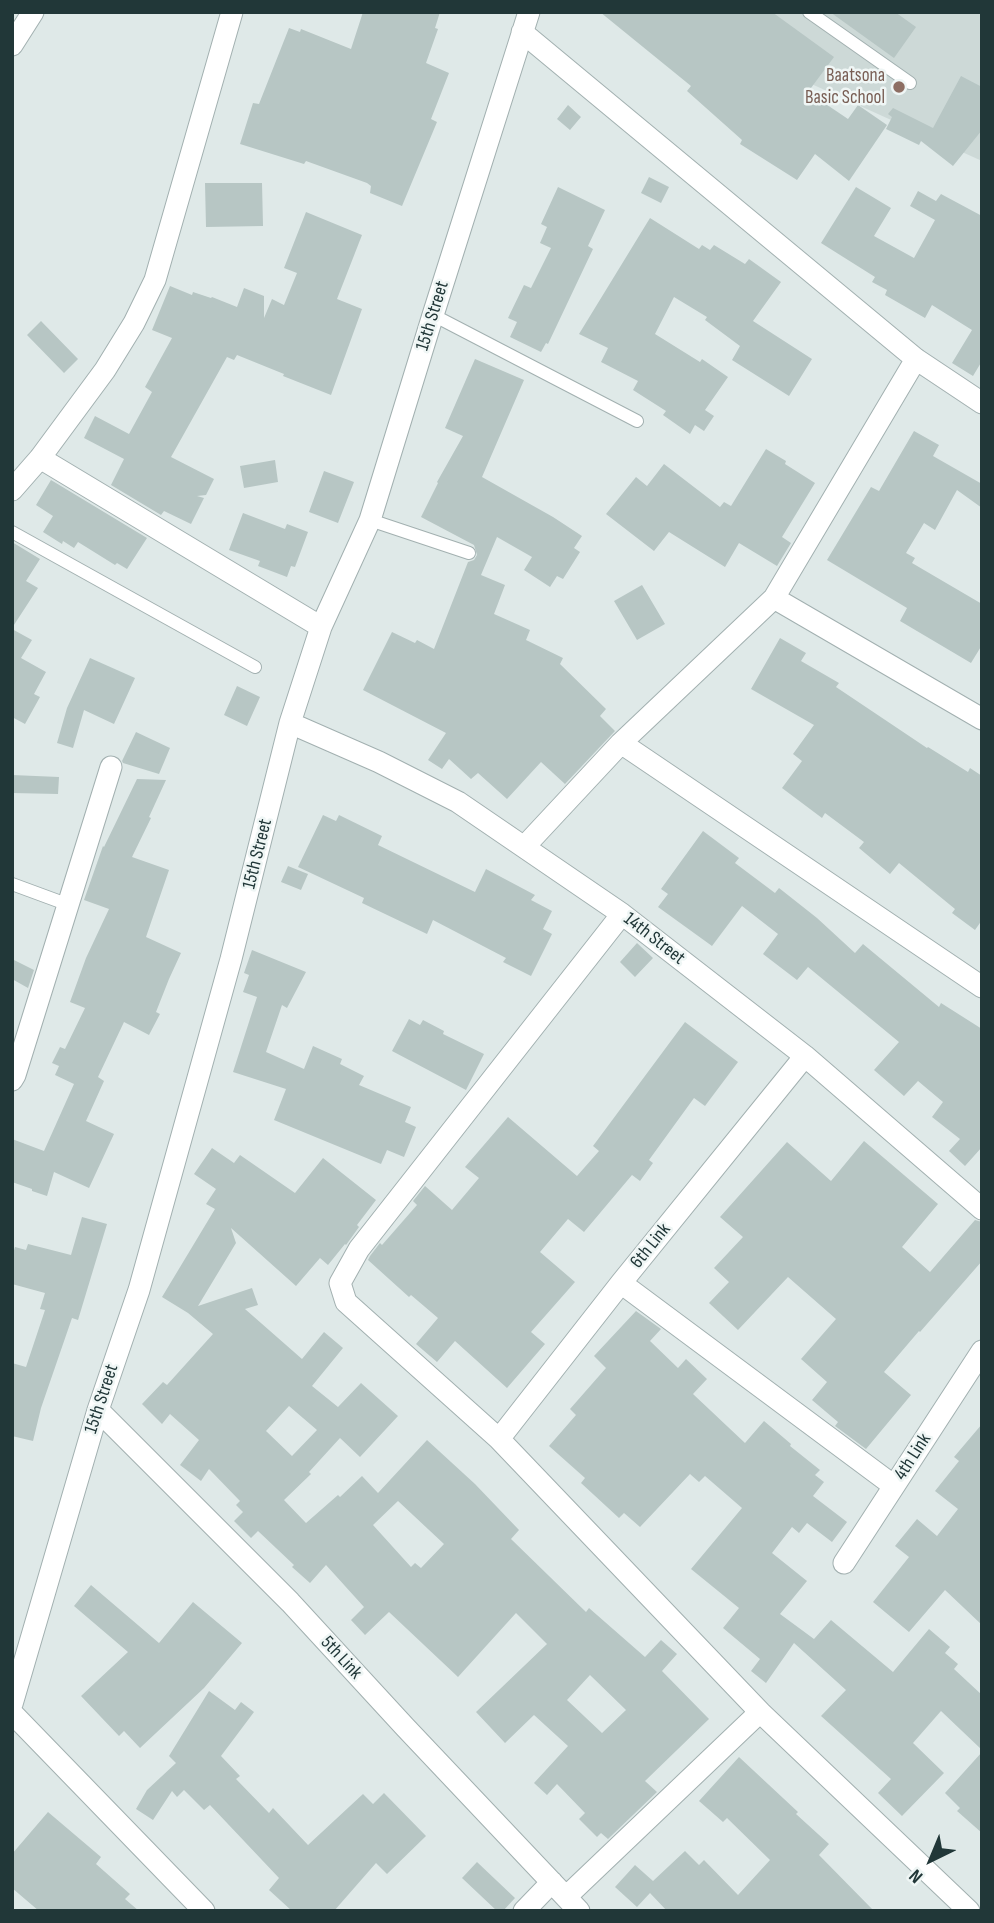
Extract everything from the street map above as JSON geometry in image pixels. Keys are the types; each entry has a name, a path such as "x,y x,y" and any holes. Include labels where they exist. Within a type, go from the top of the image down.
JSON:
{"street":[{"path":"12,45 33,12"},
{"path":"12,490 40,458 104,370 134,323 155,280 232,12"},
{"path":"525,22 916,359 982,404"},
{"name":"15th Street","path":"12,1704 98,1409 139,1290 231,959 290,723 321,627 370,520 525,22"},
{"path":"524,847 621,743 774,598 916,359"},
{"path":"40,458 321,627"},
{"path":"774,598 982,719"},
{"name":"14th Street","path":"290,723 379,762 458,802 622,914 805,1056 982,1209"},
{"path":"621,743 982,987"},
{"path":"12,1080 111,767"},
{"path":"622,914 359,1249 340,1283 346,1302 499,1439 760,1712 970,1911"},
{"name":"6th Link","path":"499,1439 805,1056"},
{"path":"621,1283 894,1486"},
{"name":"4th Link","path":"844,1563 982,1351"},
{"name":"5th Link","path":"98,1409 290,1602 566,1896"},
{"path":"524,1911 566,1896 760,1712"},
{"path":"12,1713 204,1911"}],"lane":[{"path":"809,12 909,83"},
{"path":"433,315 637,421"},
{"path":"370,520 469,553"},
{"path":"12,532 255,667"},
{"path":"12,884 68,905"}],"shaded area":[{"name":"Baatsona Basic School","path":"652,12 982,12 982,161"}],"building":[{"path":"363,12 440,12 435,28 438,29 426,63 449,73 431,119 437,122 402,206 370,193 371,186 367,183 306,161 304,164 240,144 253,103 259,104 289,28 300,32 301,29 351,49"},
{"path":"600,12 772,12 834,57 808,92 848,119 858,105 887,125 849,181 815,154 797,180 740,144 742,140 687,91 691,86"},
{"path":"830,12 895,12 916,27 894,58"},
{"path":"961,76 982,87 982,130 953,166 921,141 919,145 886,129 892,117 888,114 893,108 933,128"},
{"path":"568,105 581,117 570,130 557,119"},
{"path":"649,177 669,187 661,203 641,193"},
{"path":"205,183 262,183 263,226 206,227"},
{"path":"558,187 605,210 588,246 593,249 548,344 546,343 541,352 510,337 517,322 508,318 524,285 531,288 551,248 540,243 547,227 541,224"},
{"path":"856,187 891,208 874,236 914,258 935,220 910,206 918,191 936,201 941,194 982,216 982,361 973,376 952,363 972,330 932,305 925,318 885,295 887,290 872,282 875,277 821,243"},
{"path":"306,212 362,235 337,299 362,309 331,395 237,355 234,360 227,357 171,457 214,479 206,495 197,496 204,498 191,524 164,511 161,515 111,485 124,459 84,438 95,416 129,434 152,392 145,387 172,338 152,330 170,286 237,307 244,288 264,296 264,318 272,299 284,305 297,273 284,268"},
{"path":"650,218 699,249 702,245 710,250 714,245 745,264 749,259 781,282 753,321 812,359 789,396 732,360 740,346 705,320 707,317 674,297 655,334 700,362 702,359 728,377 705,410 714,416 704,431 695,425 690,434 663,415 666,411 633,390 638,381 601,362 608,348 579,334"},
{"path":"41,321 78,359 64,373 27,335"},
{"path":"475,359 524,380 482,477 582,536 574,548 580,552 563,579 557,576 550,587 524,570 532,557 497,537 481,575 505,585 494,614 530,630 526,640 563,658 560,664 606,709 600,716 615,731 565,784 541,762 507,799 478,773 471,779 449,759 442,769 428,760 446,733 363,690 392,632 434,649 468,562 474,560 477,555 474,545 421,517 463,436 445,428"},
{"path":"914,431 939,445 933,456 982,484 982,508 957,490 935,530 924,523 906,553 915,558 912,563 982,604 982,645 971,663 900,621 907,608 827,560 871,487 879,491"},
{"path":"766,449 815,483 782,537 791,543 777,566 739,543 725,567 669,532 654,551 606,514 636,477 647,486 664,464 720,507 724,502 731,506"},
{"path":"275,460 278,482 244,488 240,466"},
{"path":"324,471 354,482 338,523 309,512"},
{"path":"51,480 147,538 127,569 117,563 115,565 78,542 74,548 43,532 53,516 36,505"},
{"path":"243,513 285,529 287,524 308,532 295,567 291,566 287,577 258,566 260,561 229,550"},
{"path":"12,542 40,559 26,581 38,588 12,628"},
{"path":"642,585 665,624 637,640 614,601"},
{"path":"12,629 32,640 21,658 46,672 34,694 40,697 25,724 12,717"},
{"path":"780,638 806,653 801,661 839,683 836,687 927,748 968,772 970,768 982,776 982,920 975,930 952,913 955,909 899,863 890,874 859,848 864,842 825,813 822,818 782,788 802,761 793,754 814,725 751,689"},
{"path":"90,658 135,678 114,724 84,710 73,748 57,743 67,708"},
{"path":"237,686 260,697 247,726 224,715"},
{"path":"136,732 170,748 159,774 123,763"},
{"path":"12,775 59,777 58,794 12,793"},
{"path":"137,779 166,780 132,857 169,870 146,937 181,953 156,1012 160,1014 149,1035 124,1022 98,1077 104,1081 86,1121 114,1134 89,1188 54,1172 47,1196 12,1182 12,1139 44,1151 74,1084 55,1075 59,1066 52,1063 60,1047 65,1049 85,1008 70,1002 86,958 109,909 84,900 103,846"},
{"path":"323,815 336,821 339,815 382,836 378,845 475,892 486,869 535,895 531,900 552,911 543,929 552,934 531,976 503,962 506,958 433,920 427,934 362,903 364,898 298,867"},
{"path":"703,831 739,858 735,863 775,893 779,888 855,953 863,944 939,1007 941,1003 982,1029 982,1147 965,1166 949,1151 960,1139 932,1117 943,1102 918,1081 904,1096 874,1070 899,1042 808,967 797,980 763,954 778,934 742,906 712,946 658,907 668,894 661,889"},
{"path":"288,866 308,874 301,890 281,882"},
{"path":"637,943 653,958 635,977 620,962"},
{"path":"252,950 306,972 287,1008 282,1005 266,1052 304,1069 313,1046 342,1059 340,1064 364,1076 359,1085 411,1107 405,1122 416,1127 404,1157 387,1150 381,1164 274,1120 286,1089 233,1072 257,997 243,992 249,975 244,973"},
{"path":"12,959 34,970 28,988 12,979"},
{"path":"409,1019 420,1025 423,1020 444,1031 443,1034 484,1054 466,1090 392,1051"},
{"path":"685,1022 738,1062 705,1106 694,1098 649,1160 653,1163 640,1181 632,1175 584,1232 568,1219 540,1252 575,1282 531,1332 545,1344 507,1388 455,1341 437,1362 416,1344 438,1318 411,1295 409,1297 368,1260 370,1256 417,1205 413,1201 425,1186 452,1210 479,1178 465,1167 508,1117 577,1176 599,1151 593,1146"},
{"path":"864,1141 938,1204 902,1247 930,1272 975,1220 982,1222 982,1261 884,1372 911,1395 866,1449 835,1426 838,1422 812,1400 827,1382 801,1359 836,1319 788,1277 738,1330 709,1303 729,1282 714,1268 743,1237 720,1217 787,1142 831,1181"},
{"path":"212,1148 234,1163 240,1155 295,1193 323,1158 376,1200 346,1245 328,1265 320,1258 296,1286 231,1228 236,1243 198,1306 252,1288 258,1305 245,1309 302,1359 324,1332 343,1348 312,1386 338,1407 361,1383 398,1416 360,1457 340,1438 309,1472 311,1474 284,1500 306,1523 362,1476 378,1493 427,1440 475,1484 519,1530 511,1539 586,1612 589,1608 645,1657 661,1640 677,1654 662,1671 709,1719 645,1781 657,1792 608,1839 601,1833 597,1837 579,1819 585,1813 557,1784 547,1795 534,1783 568,1746 534,1715 505,1743 476,1712 547,1644 516,1613 458,1677 389,1612 365,1635 351,1620 364,1607 326,1565 310,1583 258,1531 251,1538 234,1521 243,1512 236,1505 240,1501 209,1469 201,1481 180,1465 199,1440 170,1414 162,1424 142,1404 163,1382 167,1385 213,1334 188,1313 162,1297 215,1209 206,1204 216,1189 194,1174","holes":["289,1406 317,1430 292,1456 266,1431","398,1501 444,1544 421,1568 415,1563 411,1567 373,1525","590,1675 626,1710 602,1733 567,1700"]},
{"path":"82,1217 107,1224 78,1320 72,1318 41,1408 33,1441 12,1436 12,1363 26,1367 45,1310 40,1309 45,1293 12,1284 12,1257 15,1247 26,1250 28,1244 71,1255"},
{"path":"636,1311 661,1329 650,1341 678,1368 686,1359 707,1379 693,1394 745,1443 764,1421 820,1470 815,1475 824,1482 813,1496 847,1522 832,1542 807,1523 799,1533 792,1527 772,1553 807,1581 780,1614 814,1639 831,1620 893,1672 929,1629 950,1647 945,1653 958,1664 954,1669 982,1695 982,1750 941,1711 913,1743 944,1773 902,1816 878,1793 891,1779 821,1716 846,1690 794,1643 766,1683 751,1671 760,1659 723,1628 739,1608 691,1569 742,1508 705,1476 699,1482 690,1474 640,1527 624,1513 619,1518 581,1483 585,1478 549,1446 576,1415 570,1409 606,1368 594,1356"},
{"path":"982,1424 982,1625 945,1590 909,1632 873,1602 909,1557 895,1546 917,1519 937,1536 958,1509 935,1491 959,1461 954,1457"},
{"path":"91,1585 159,1643 193,1602 242,1643 204,1688 140,1748 124,1731 119,1736 81,1696 128,1652 74,1606"},
{"path":"209,1691 235,1710 241,1702 254,1712 221,1756 240,1776 236,1779 269,1813 273,1808 308,1845 363,1794 373,1804 384,1793 426,1836 387,1874 376,1863 334,1911 292,1911 269,1890 279,1878 210,1805 204,1810 184,1790 177,1797 172,1791 153,1820 136,1809 147,1790 176,1763 169,1756"},
{"path":"982,1752 982,1833 957,1811 960,1808 945,1793"},
{"path":"739,1757 829,1844 819,1855 874,1911 667,1911 650,1893 637,1907 615,1887 635,1865 653,1881 685,1851 699,1865 704,1860 738,1895 770,1860 727,1818 723,1822 699,1801"},
{"path":"48,1812 101,1857 96,1864 130,1894 125,1899 139,1911 39,1911 12,1888 12,1854"},
{"path":"477,1862 515,1898 503,1911 497,1911 462,1878"}],"place":[{"name":"Baatsona Basic School","path":"899,87"}]}
